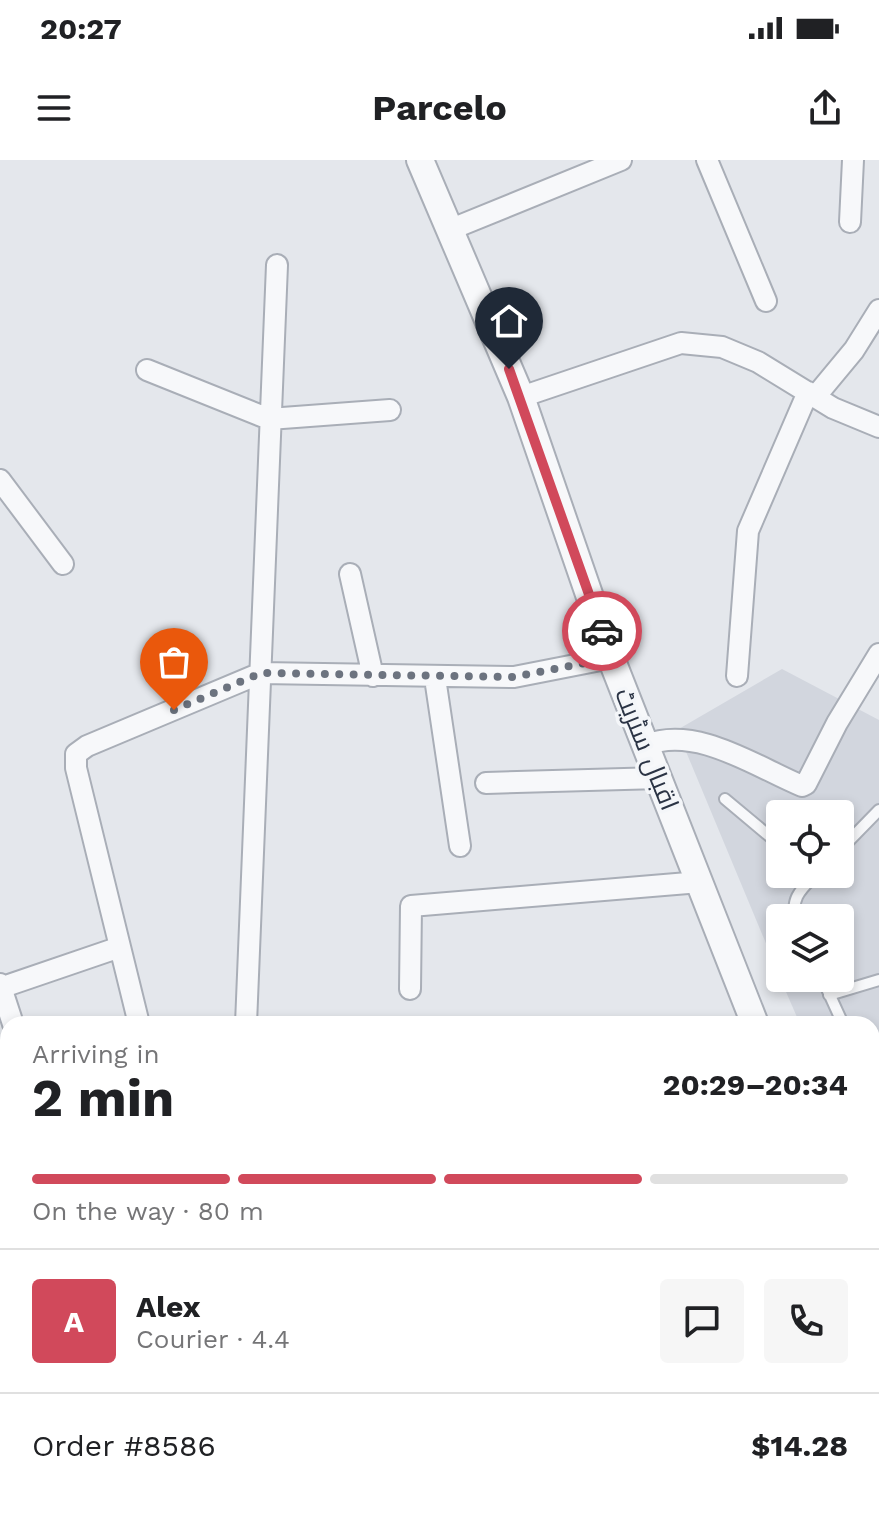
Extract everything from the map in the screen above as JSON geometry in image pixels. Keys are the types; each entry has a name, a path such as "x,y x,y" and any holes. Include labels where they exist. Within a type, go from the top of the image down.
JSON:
{"street":[{"name":"اقبال سٹریٹ","path":"420,160 521,397 611,658 752,1016"},
{"path":"449,230 621,160"},
{"path":"707,160 766,301"},
{"path":"850,222 853,160"},
{"path":"246,1016 277,265"},
{"path":"737,676 748,531 812,395 854,350 879,310"},
{"path":"521,397 681,343 722,347 758,362 812,395 879,427"},
{"path":"147,370 269,419 390,410"},
{"path":"2,486 63,564"},
{"path":"350,574 373,676"},
{"path":"646,745 659,740 684,739 802,786 806,784 837,723 879,654"},
{"path":"137,1016 76,768 76,754 87,746 261,673 514,677 611,658"},
{"path":"435,678 460,846"},
{"path":"486,783 660,778"},
{"path":"410,989 411,906 700,882"},
{"path":"10,1016 0,986 120,947"}],"lane":[{"path":"725,799 766,833"},
{"path":"854,836 879,810"},
{"path":"829,995 879,980"},
{"path":"828,992 839,1016"}],"shaded area":[{"path":"782,669 879,720 879,1016 797,1016 786,992 854,992 854,904 766,904 766,943 677,730"}],"way so far":[{"path":"174,710 261,673 514,677 611,658 602,631"}],"route":[{"path":"509,369 602,631"}]}
